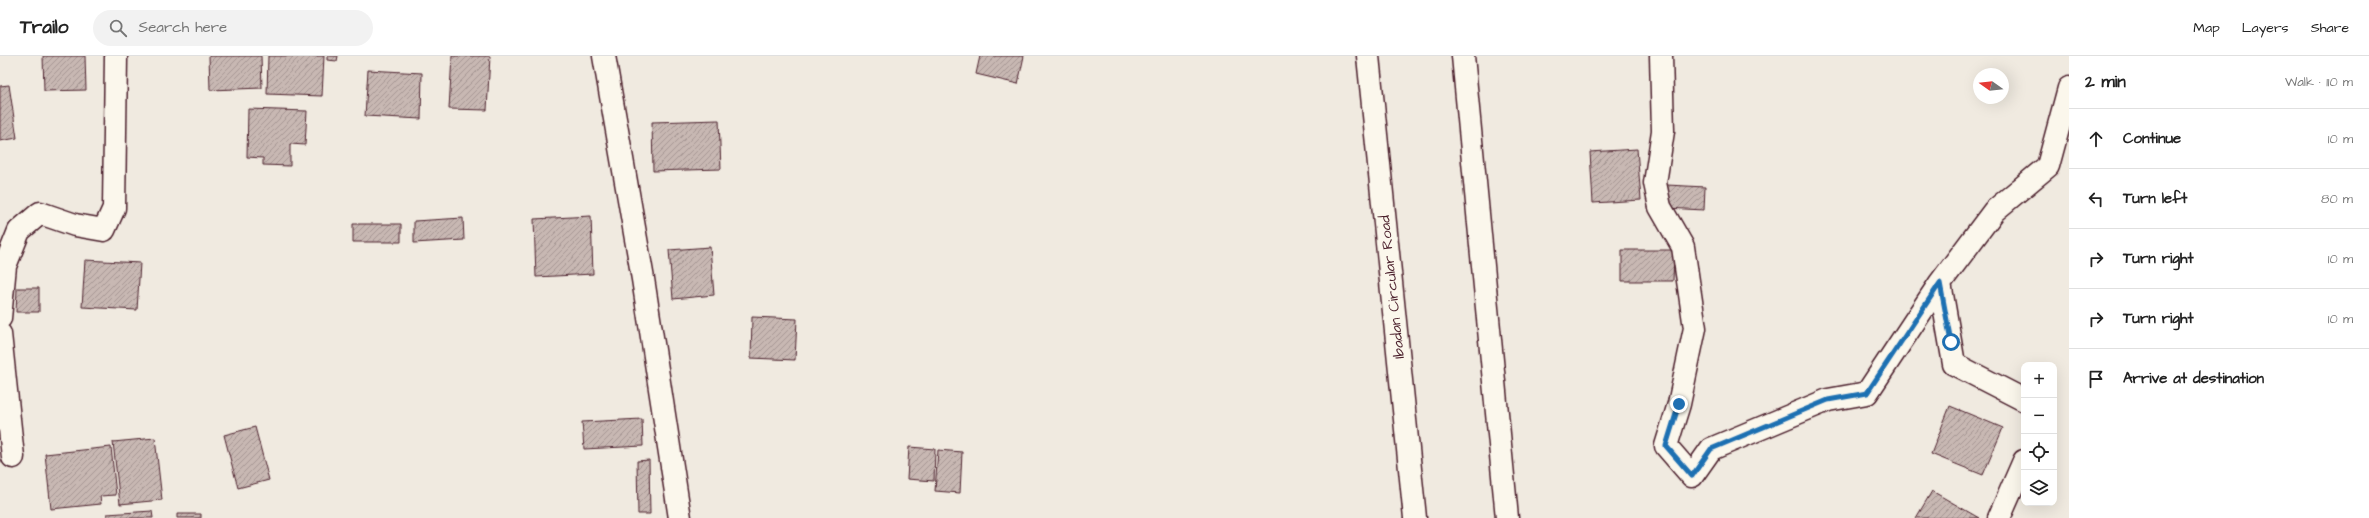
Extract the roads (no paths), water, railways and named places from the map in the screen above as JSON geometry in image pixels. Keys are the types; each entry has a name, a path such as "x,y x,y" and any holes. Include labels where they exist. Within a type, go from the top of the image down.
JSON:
{"main road":[{"path":"0,318 5,266 19,231 40,213 75,225 104,230 114,208 116,56"},
{"path":"604,56 643,279 680,518"},
{"name":"Ibadan Circular Road","path":"1368,56 1415,518"},
{"path":"1463,56 1507,518"},
{"path":"1661,56 1663,131 1655,183 1660,208 1683,247 1695,328 1679,404 1666,446 1692,476 1711,449 1828,400 1867,393 1940,283 1994,211 2048,166 2069,88"},
{"path":"1940,283 1954,364 2021,398"},
{"path":"0,334 13,457"},
{"path":"2000,518 2021,468"}]}
